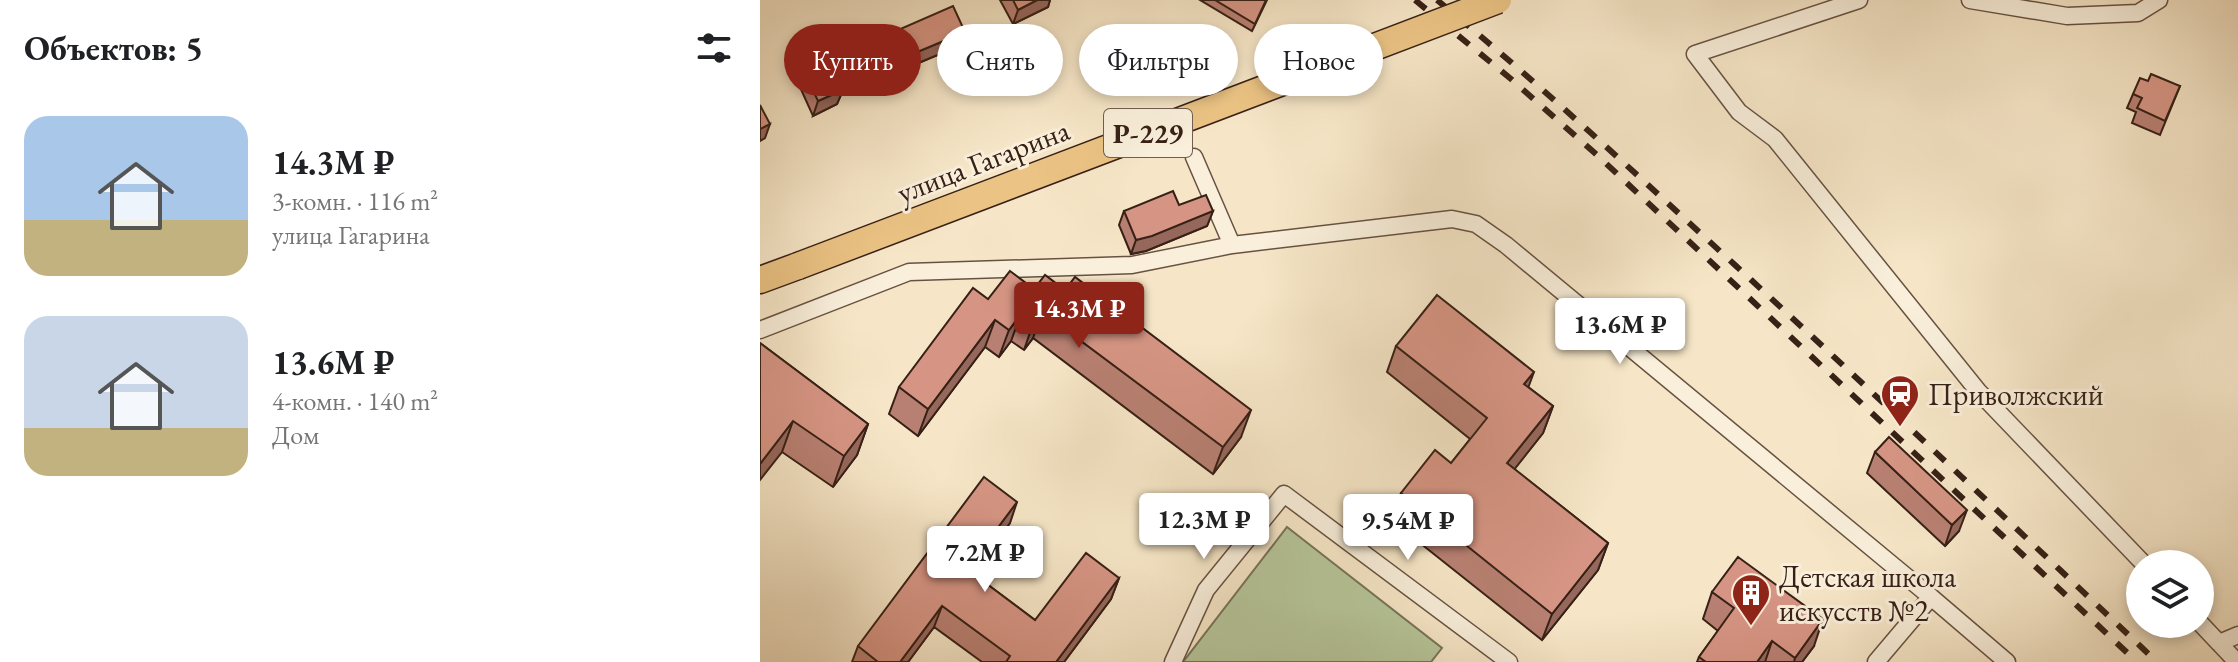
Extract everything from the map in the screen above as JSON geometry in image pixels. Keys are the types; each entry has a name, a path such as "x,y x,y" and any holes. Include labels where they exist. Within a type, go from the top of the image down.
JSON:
{"main road":[{"name":"улица Гагарина","path":"760,280 1498,0"}],"street":[{"path":"1859,0 1695,54 1739,112 1775,139 1978,391 2131,550"},
{"path":"1970,0 2067,16 2138,13 2159,0"},
{"path":"1194,157 1232,245"},
{"path":"760,330 909,272 1132,265 1232,245 1452,219 1476,224 1518,255 2007,662"},
{"path":"1174,660 1206,590 1284,494 1509,662"},
{"path":"1876,662 1931,597"},
{"path":"2219,643 2238,635"},
{"path":"2214,638 2237,662"}],"green space":[{"path":"1287,527 1442,648 1431,662 1183,662"}],"building":[{"path":"1013,0 1037,0 1018,10"},
{"path":"1215,0 1266,0 1255,24"},
{"path":"953,6 961,24 937,24 937,44 921,50 921,24 912,24"},
{"path":"2151,74 2180,86 2165,121 2137,108 2142,98 2133,94 2140,78 2148,81"},
{"path":"760,105 770,124 760,129"},
{"path":"1173,191 1179,205 1206,195 1213,211 1136,240 1124,211"},
{"path":"1010,271 1034,289 1045,275 1065,290 1075,277 1251,410 1223,447 1042,312 1033,324 1021,314 1009,330 995,320 928,409 899,387 973,288 988,299"},
{"path":"1437,295 1534,372 1524,384 1553,406 1507,463 1608,543 1552,614 1401,493 1435,450 1451,463 1487,418 1396,346"},
{"path":"760,343 868,424 844,456 793,421 760,464"},
{"path":"1889,437 1967,510 1952,525 1875,452"},
{"path":"984,477 1017,502 967,569 1035,620 1086,553 1119,578 1056,662 1006,662 1010,656 942,606 900,662 878,662 858,646"},
{"path":"1738,557 1823,619 1795,658 1772,641 1757,662 1706,662 1699,657 1734,608 1712,592"}],"railway":[{"path":"1415,0 1597,155 2137,662"},
{"path":"1437,0 1662,197 2157,662"}],"place":[{"name":"Приволжский","path":"1900,428"},
{"name":"Детская школа искусств №2","path":"1751,627"}]}
